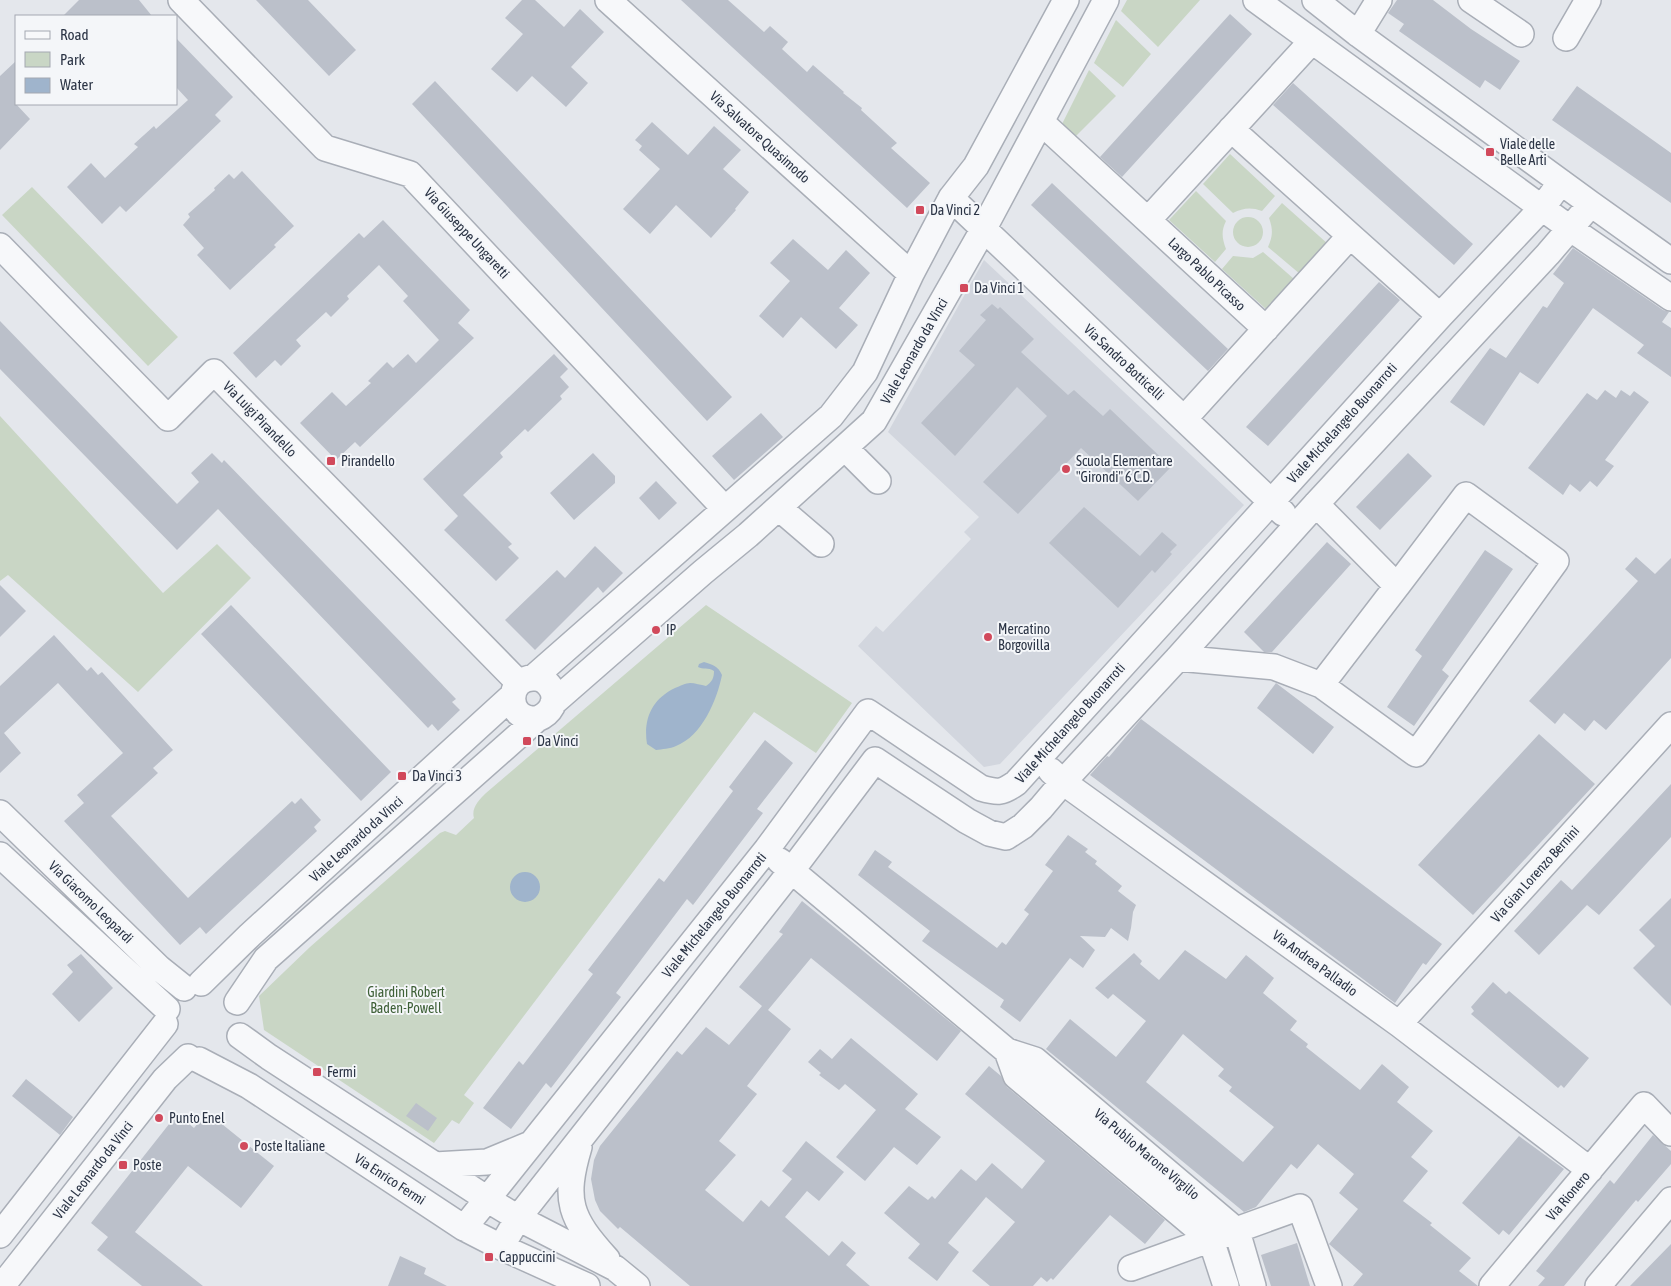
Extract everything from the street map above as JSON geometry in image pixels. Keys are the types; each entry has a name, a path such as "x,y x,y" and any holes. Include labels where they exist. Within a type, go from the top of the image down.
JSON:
{"street":[{"name":"Via Giuseppe Ungaretti","path":"181,0 325,148 410,174 725,509"},
{"name":"Via Salvatore Quasimodo","path":"608,0 911,274"},
{"name":"Viale Leonardo da Vinci","path":"192,986 521,686 831,416 865,372 911,274 950,198 976,166 1066,0"},
{"name":"Viale Leonardo da Vinci","path":"238,1002 266,959 703,572 779,508 874,421 984,230 1106,0"},
{"path":"1256,0 1570,229 1671,298"},
{"path":"1315,0 1358,34 1671,261"},
{"path":"1358,34 1379,0"},
{"path":"1471,0 1521,34"},
{"path":"1566,38 1588,0"},
{"path":"1148,220 1312,40"},
{"name":"Largo Pablo Picasso","path":"1041,122 1266,329"},
{"path":"1231,129 1440,316"},
{"name":"Viale Michelangelo Buonarroti","path":"464,1228 767,849 868,712 981,788 994,792 1005,790 1016,783 1440,316 1542,208 1561,182"},
{"name":"Via Sandro Botticelli","path":"950,198 1297,526"},
{"path":"501,1247 518,1218 792,870 875,760 967,821 989,833 1006,837 1023,826 1591,204"},
{"path":"1184,419 1350,236"},
{"name":"Via Luigi Pirandello","path":"0,246 168,418 214,372 521,686"},
{"path":"845,448 878,481"},
{"path":"1178,658 1274,667 1321,685 1416,754 1556,561 1466,495 1321,685"},
{"path":"725,509 740,503 750,508 756,522 752,532 748,535"},
{"path":"1316,504 1397,586"},
{"path":"779,508 821,544"},
{"path":"545,681 553,692 545,711 531,719 518,713 514,707 521,686 545,681"},
{"name":"Via Gian Lorenzo Bernini","path":"1398,1024 1671,725"},
{"name":"Via Andrea Palladio","path":"1038,758 1063,782 1398,1024 1590,1170"},
{"name":"Via Giacomo Leopardi","path":"0,813 159,968 192,986"},
{"name":"Via Publio Marone Virgilio","path":"767,849 1008,1051 1035,1060 1237,1230"},
{"name":"Via Giacomo Leopardi","path":"0,855 166,1016"},
{"path":"0,1235 166,1016 174,997 192,986 214,984 226,990 238,1002 242,1013 240,1036 235,1045 221,1056 211,1060 194,1059 178,1051 173,1045 169,1038 166,1016"},
{"path":"240,1036 269,1057 518,1218 615,1268"},
{"name":"Via Publio Marone Virgilio","path":"1008,1051 1016,1076 1211,1240"},
{"name":"Viale Leonardo da Vinci","path":"2,1286 165,1079 194,1059"},
{"name":"Via Enrico Fermi","path":"194,1059 249,1086 464,1228 587,1286"},
{"name":"Via Rionero","path":"1492,1286 1644,1105 1671,1133"},
{"path":"582,1137 571,1178 572,1209 592,1242 615,1268 637,1286"},
{"path":"435,1164 487,1162 530,1144"},
{"path":"1598,1286 1671,1200"},
{"path":"1131,1268 1300,1207 1329,1286"},
{"path":"1237,1230 1254,1286"},
{"path":"1211,1240 1226,1286"}],"shaded area":[{"name":"Scuola Elementare \"Girondi\" 6 C.D.","path":"984,260 1244,505 1000,764 984,767 858,646 876,626 883,632 971,539 964,532 979,517 888,432"}],"green space":[{"path":"1127,0 1200,0 1158,47 1121,11"},
{"path":"1116,20 1151,54 1123,87 1094,63"},
{"path":"1089,70 1116,96 1075,137 1061,126"},
{"path":"1230,154 1275,196 1262,211 1247,209 1233,213 1203,184"},
{"path":"32,187 178,337 148,366 2,215"},
{"path":"1196,191 1226,221 1223,235 1226,249 1215,262 1169,220"},
{"path":"1282,203 1328,244 1300,274 1268,247 1272,232 1269,218"},
{"path":"1248,217 1254,218 1262,226 1262,238 1254,246 1248,247 1242,246 1234,238 1233,232 1234,226 1242,218"},
{"path":"1263,252 1294,279 1267,310 1222,269 1233,256 1253,258"},
{"path":"0,416 163,593 217,544 251,578 138,692 8,575 0,581"},
{"name":"Giardini Robert Baden-Powell","path":"706,605 852,703 816,753 754,712 464,1095 474,1103 459,1124 452,1120 434,1143 264,1030 259,996 310,947 440,833 445,831 456,835 474,818 473,814 478,801 486,793"}],"water":[{"path":"704,662 713,665 722,675 720,685 707,716 701,726 685,741 671,748 656,750 647,744 646,726 651,711 660,698 675,688 688,683 706,686 710,683 714,671 698,667 699,664"},
{"path":"525,872 536,876 540,887 536,898 525,902 514,898 510,887 514,876"}],"building":[{"path":"79,0 139,0 151,15 64,15"},
{"path":"256,0 308,0 356,50 329,76"},
{"path":"522,0 535,0 564,27 580,9 604,32 571,67 588,83 566,107 532,76 517,92 491,69 523,34 505,18"},
{"path":"681,0 728,0 764,32 770,26 788,42 782,49 807,72 813,65 862,108 861,110 897,143 891,148 930,183 907,208"},
{"path":"1397,0 1433,0 1471,29 1520,61 1500,90 1485,80 1480,88 1399,31 1404,24 1388,13"},
{"path":"1230,14 1252,34 1122,177 1100,157"},
{"path":"178,40 233,97 215,115 221,121 126,212 120,206 102,224 67,187 91,163 105,178 138,147 134,144 154,126 156,129 188,100 178,89"},
{"path":"15,62 15,105 30,119 0,150 0,76"},
{"path":"435,81 732,397 707,421 412,104"},
{"path":"1293,83 1473,244 1454,265 1273,105"},
{"path":"1577,86 1671,153 1671,203 1552,120"},
{"path":"652,122 688,155 714,126 741,150 723,169 749,192 711,238 676,205 650,234 623,209 660,169 639,150 642,146 635,140"},
{"path":"242,171 294,226 274,245 276,247 230,290 197,255 204,248 183,225 190,217 188,214 215,190 214,188 229,174 234,179"},
{"path":"1052,183 1228,349 1208,371 1031,205"},
{"path":"383,220 470,310 458,323 474,338 360,447 355,442 336,460 300,423 332,392 346,406 371,383 368,381 387,362 393,368 408,354 416,363 439,340 403,301 408,296 379,265 347,296 349,299 331,317 326,312 296,340 301,346 281,366 275,360 256,378 233,353 359,233 364,238"},
{"path":"793,239 828,270 846,250 870,273 839,308 858,325 836,349 801,317 783,338 759,316 790,281 770,263"},
{"path":"1573,248 1663,310 1669,312 1662,322 1671,328 1671,377 1637,353 1644,345 1593,308 1538,384 1520,372 1484,426 1450,402 1490,348 1506,358 1543,306 1547,308 1564,283 1553,274"},
{"path":"1379,282 1400,300 1268,446 1246,427"},
{"path":"992,304 998,309 1000,307 1034,339 1021,352 1068,395 1074,390 1103,416 1110,409 1171,467 1138,501 1081,448 1018,514 983,482 1047,416 1017,387 955,456 921,423 975,365 959,351 986,320 980,315"},
{"path":"0,321 177,504 199,482 191,473 212,453 222,463 224,460 456,699 452,702 460,710 438,731 432,724 428,728 218,509 177,550 0,369"},
{"path":"554,354 568,369 560,377 569,387 560,396 562,399 528,432 525,429 500,453 503,457 463,495 512,544 508,547 519,558 496,581 444,530 458,516 423,479"},
{"path":"1605,390 1616,398 1621,390 1630,396 1634,391 1649,402 1605,460 1614,466 1597,487 1590,481 1580,492 1570,484 1563,495 1528,468 1587,393 1597,400"},
{"path":"761,413 783,437 734,480 712,456"},
{"path":"593,453 615,476 615,483 574,520 550,493"},
{"path":"1408,453 1432,476 1380,530 1356,507"},
{"path":"656,481 677,503 659,520 639,498"},
{"path":"1084,507 1140,556 1162,532 1177,545 1170,552 1172,554 1155,573 1152,570 1118,608 1049,543"},
{"path":"1327,542 1351,564 1272,652 1264,652 1244,632"},
{"path":"595,546 623,573 603,593 598,587 535,650 505,620 557,570 565,578"},
{"path":"1485,550 1513,569 1442,670 1449,676 1414,726 1387,707 1422,656 1415,650"},
{"path":"1636,557 1655,574 1671,558 1671,658 1606,730 1594,720 1585,731 1564,713 1555,724 1529,701 1638,581 1625,569"},
{"path":"0,585 26,611 0,637"},
{"path":"231,605 391,772 361,801 201,634"},
{"path":"54,635 87,671 91,667 98,675 102,672 173,750 153,768 158,773 111,816 188,898 292,801 295,804 301,798 321,820 314,827 317,831 206,934 200,927 180,945 64,821 84,803 77,795 123,753 58,683 4,733 21,753 0,773 0,686"},
{"path":"1276,683 1334,727 1313,754 1257,708"},
{"path":"1141,719 1442,944 1426,965 1423,963 1395,1003 1090,775 1107,756 1109,757"},
{"path":"1539,734 1595,784 1473,915 1418,865"},
{"path":"765,740 793,763 757,809 763,813 693,905 687,899 616,993 621,997 551,1088 546,1083 511,1129 483,1108 519,1061 523,1065 593,974 588,970 659,878 664,882 733,791 729,787"},
{"path":"1671,784 1671,837 1599,915 1587,905 1539,955 1514,931 1561,880 1572,890"},
{"path":"1068,835 1088,849 1085,852 1097,861 1095,864 1122,886 1118,891 1136,905 1128,941 1111,928 1105,937 1080,936 1095,950 1083,968 1070,958 1020,1022 1000,1007 1004,1000 922,941 930,931 858,875 875,850 892,862 888,867 997,948 1002,942 1006,945 1029,914 1024,910 1053,871 1045,865"},
{"path":"1671,898 1671,1006 1633,968 1655,946 1639,930"},
{"path":"802,901 961,1031 937,1061 811,958 768,1010 791,1029 747,1086 757,1094 719,1141 736,1155 705,1190 743,1222 761,1200 769,1207 792,1179 782,1171 806,1141 844,1172 819,1201 807,1191 785,1217 829,1256 842,1241 856,1253 846,1265 870,1286 690,1286 620,1227 618,1229 600,1211 595,1200 591,1179 594,1160 600,1146 677,1051 682,1055 706,1027 729,1045 762,1006 739,987 783,934 779,932"},
{"path":"1185,950 1226,979 1246,955 1274,978 1263,993 1297,1021 1290,1030 1308,1044 1306,1047 1360,1090 1382,1064 1409,1087 1397,1102 1433,1131 1411,1157 1428,1171 1403,1201 1432,1223 1430,1225 1471,1258 1459,1271 1478,1286 1353,1286 1363,1274 1329,1244 1358,1209 1339,1193 1354,1174 1318,1144 1297,1169 1291,1164 1256,1207 1244,1212 1046,1049 1070,1019 1116,1057 1146,1021 1113,994 1108,999 1095,988 1134,953 1142,961 1140,964 1159,980","holes":["1183,1034 1224,1069 1218,1076 1232,1087 1229,1091 1274,1127 1243,1162 1146,1082"]},
{"path":"81,954 113,988 79,1022 52,994 73,972 67,965"},
{"path":"1493,982 1506,994 1509,991 1589,1058 1564,1088 1561,1085 1558,1088 1471,1014 1474,1011 1471,1007"},
{"path":"851,1038 918,1094 905,1109 941,1137 917,1165 894,1147 865,1181 836,1157 876,1110 845,1084 839,1090 819,1075 821,1073 808,1062 820,1049 832,1059"},
{"path":"989,1066 1001,1076 1007,1087 1165,1220 1145,1244 1110,1215 1053,1280 1051,1278 1047,1282 1041,1277 1033,1286 990,1286 972,1271 1015,1222 986,1197 948,1243 959,1252 937,1281 908,1258 920,1244 884,1213 909,1186 928,1200 932,1196 935,1199 961,1169 976,1181 992,1163 1022,1189 1045,1161 965,1094"},
{"path":"26,1079 73,1117 60,1135 12,1096"},
{"path":"416,1103 437,1118 428,1131 406,1116"},
{"path":"207,1112 274,1166 241,1208 188,1166 135,1232 203,1286 142,1286 97,1250 108,1237 91,1223 177,1114 194,1128"},
{"path":"1653,1135 1671,1151 1671,1164 1638,1202 1636,1200 1564,1286 1538,1286 1545,1278 1536,1271 1610,1180 1614,1184"},
{"path":"1519,1136 1564,1169 1509,1235 1503,1230 1499,1235 1462,1203"},
{"path":"1297,1243 1310,1286 1271,1286 1261,1255"},
{"path":"1671,1244 1671,1286 1630,1286"},
{"path":"400,1256 426,1268 424,1274 447,1286 388,1286"}],"place":[{"name":"Viale delle Belle Arti","path":"1490,152"},
{"name":"Da Vinci 2","path":"920,210"},
{"name":"Da Vinci 1","path":"964,288"},
{"name":"Pirandello","path":"331,461"},
{"name":"Scuola Elementare \"Girondi\" 6 C.D.","path":"1066,469"},
{"name":"IP","path":"656,630"},
{"name":"Mercatino Borgovilla","path":"988,637"},
{"name":"Da Vinci","path":"527,741"},
{"name":"Da Vinci 3","path":"402,776"},
{"name":"Fermi","path":"317,1072"},
{"name":"Punto Enel","path":"159,1118"},
{"name":"Poste Italiane","path":"244,1146"},
{"name":"Poste","path":"123,1165"},
{"name":"Cappuccini","path":"489,1257"}]}
